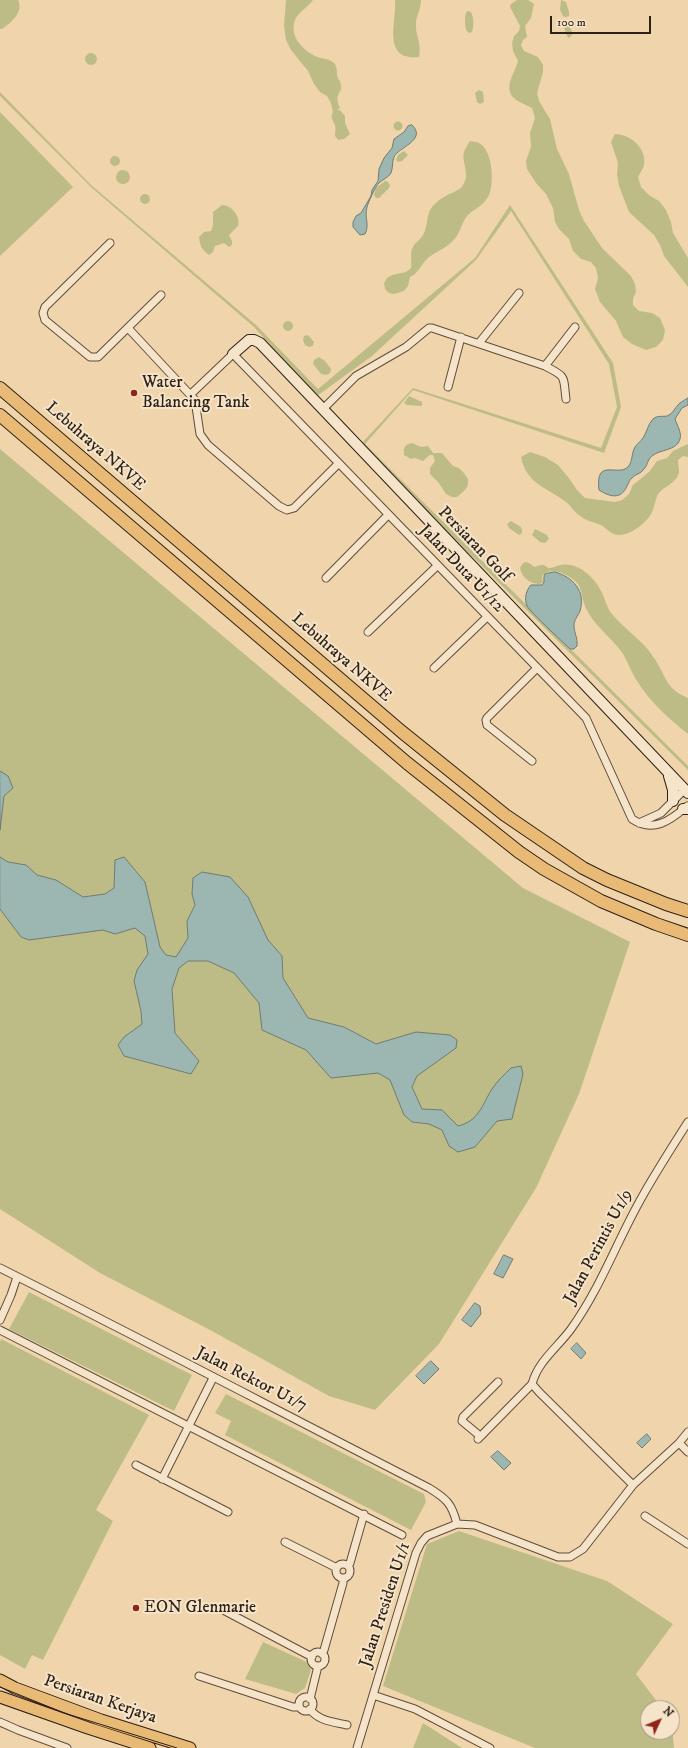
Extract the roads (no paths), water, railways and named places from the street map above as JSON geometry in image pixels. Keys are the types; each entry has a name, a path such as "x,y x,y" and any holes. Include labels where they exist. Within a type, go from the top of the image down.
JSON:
{"highway":[{"name":"Lebuhraya NKVE","path":"0,388 402,732 505,815 583,868 607,880 666,904 688,911"},
{"path":"0,416 407,763 519,852 544,869 601,901 656,924 688,935"}],"main road":[{"name":"Persiaran Kerjaya","path":"0,1680 15,1688 69,1708 190,1748"},
{"path":"0,1686 31,1698 69,1708"},
{"name":"Persiaran Kerjaya","path":"0,1697 150,1748"}],"street":[{"path":"110,243 44,307 43,313 45,320 90,358 98,357 161,295"},
{"path":"479,343 519,293"},
{"path":"545,366 575,327"},
{"path":"128,328 191,394 197,406 200,434 208,445 279,506 287,510 294,508 338,464"},
{"path":"322,410 356,376 406,347 429,328 479,343 545,366 561,374 563,377 566,399"},
{"path":"448,387 461,338"},
{"name":"Persiaran Golf","path":"234,354 248,340 254,340 260,343 686,792"},
{"path":"191,394 234,354"},
{"name":"Jalan Duta U1/12","path":"234,354 338,464 586,718 629,815 639,823"},
{"path":"326,578 388,515"},
{"path":"368,632 437,566"},
{"path":"434,668 487,617"},
{"path":"532,761 488,725 486,718 537,668"},
{"path":"666,770 672,784 673,801"},
{"path":"639,823 661,813 673,801 686,792"},
{"path":"639,823 650,826 659,825 668,822 686,808"},
{"path":"661,813 668,822"},
{"name":"Jalan Perintis U1/9","path":"498,1382 463,1417 462,1421 479,1437 532,1384 535,1374 542,1364 571,1330 595,1289 642,1197 688,1122"},
{"name":"Jalan Rektor U1/7","path":"0,1268 112,1323 213,1378 445,1497 454,1512 457,1524"},
{"path":"0,1320 11,1295 17,1276"},
{"path":"0,1330 364,1514 402,1535"},
{"path":"162,1479 213,1378"},
{"path":"532,1384 633,1485"},
{"name":"Jalan Presiden U1/1","path":"357,1748 416,1553 421,1543 427,1536 457,1524 475,1525 558,1557 570,1557 583,1549 633,1485 679,1443 688,1432"},
{"path":"679,1443 688,1452"},
{"path":"136,1465 228,1512"},
{"path":"322,1654 343,1578 347,1577 350,1573 348,1566 364,1514"},
{"path":"645,1516 688,1544"},
{"path":"285,1542 337,1568"},
{"path":"337,1568 342,1564 348,1566"},
{"path":"337,1568 337,1575 343,1578"},
{"path":"225,1611 312,1657"},
{"path":"312,1657 316,1653 322,1654 325,1657 325,1661 322,1665 318,1666"},
{"path":"312,1657 313,1663 318,1666"},
{"path":"310,1709 312,1703 310,1699 318,1666"},
{"path":"199,1676 293,1707 299,1707 304,1711 310,1709"},
{"path":"373,1695 415,1709 490,1748"},
{"path":"299,1707 299,1702 302,1699 310,1699"},
{"path":"310,1709 313,1713 323,1719 347,1725"},
{"path":"0,1722 67,1748"}],"water":[{"path":"412,125 416,130 416,135 410,143 396,154 393,159 391,173 376,187 367,207 367,224 365,234 360,235 353,227 353,222 356,216 361,213 371,196 372,190 378,181 379,169 384,158 392,148 394,139 404,132 408,126"},
{"path":"688,398 688,405 682,408 675,419 680,434 678,443 672,448 652,456 643,471 630,480 622,494 611,496 599,490 600,474 608,470 624,470 628,467 635,447 643,438 653,419 669,415 680,403"},
{"path":"555,572 572,581 581,597 580,611 574,623 577,646 574,649 570,649 547,627 530,610 526,603 526,595 531,585 542,585 545,574"},
{"path":"0,771 8,776 13,788 4,796 0,830"},
{"path":"0,857 8,862 26,865 37,875 56,880 83,897 105,894 114,888 115,860 124,857 145,882 160,947 166,955 176,957 188,938 187,921 195,905 192,894 193,878 202,872 230,877 248,897 268,940 282,956 283,978 308,1018 344,1027 376,1044 416,1032 450,1035 457,1040 456,1048 417,1076 412,1087 422,1109 442,1110 458,1126 471,1120 479,1112 494,1086 511,1068 521,1066 523,1074 512,1119 497,1121 475,1147 458,1152 449,1146 442,1130 429,1124 412,1122 404,1115 390,1080 378,1073 331,1078 306,1050 262,1030 259,1003 234,973 208,961 188,961 179,968 172,989 175,1033 199,1061 191,1074 124,1056 118,1045 124,1037 142,1024 141,1011 134,981 137,970 148,954 145,936 135,928 115,934 103,930 29,940 21,937 0,909"},
{"path":"504,1255 513,1259 503,1278 494,1274"},
{"path":"475,1303 480,1306 481,1314 471,1327 462,1320"},
{"path":"577,1343 586,1353 581,1359 571,1349"},
{"path":"431,1361 439,1369 424,1384 416,1376"},
{"path":"647,1434 651,1439 642,1448 637,1443"},
{"path":"498,1451 511,1463 504,1470 491,1457"}],"tram line":[{"path":"0,1687 64,1713 177,1748"}],"place":[{"name":"Water Balancing Tank","path":"134,393"},
{"name":"EON Glenmarie","path":"136,1608"}]}
